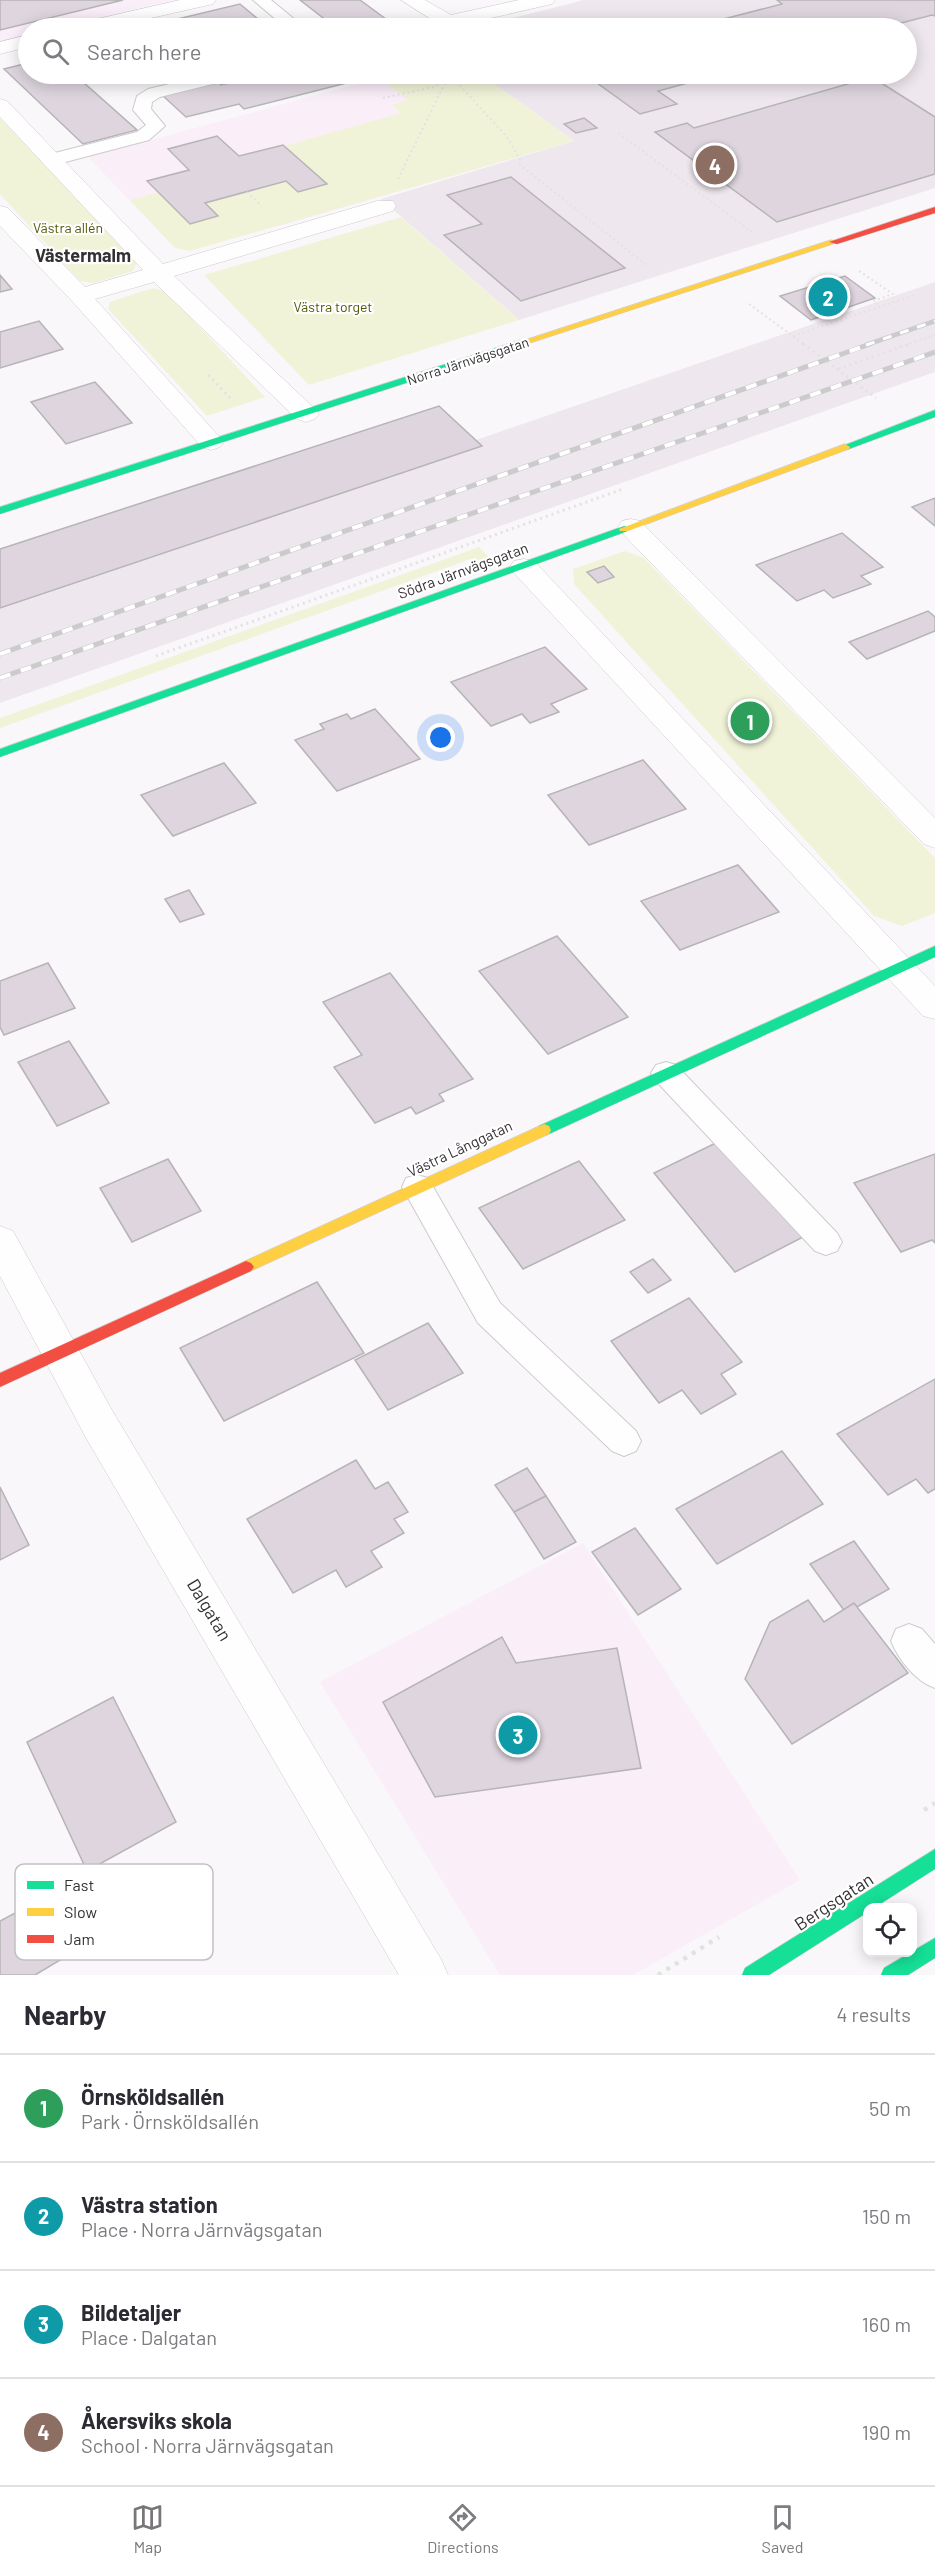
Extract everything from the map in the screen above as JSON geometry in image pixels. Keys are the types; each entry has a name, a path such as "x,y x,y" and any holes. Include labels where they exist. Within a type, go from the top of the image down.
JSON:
{"main road":[{"name":"Norra Järnvägsgatan","path":"0,511 935,210"},
{"name":"Södra Järnvägsgatan","path":"0,753 524,567 935,413"},
{"name":"Västra Långgatan","path":"0,1380 935,951"},
{"name":"Bergsgatan","path":"752,1975 935,1858"},
{"path":"891,1975 935,1947"}],"street":[{"path":"127,18 206,0"},
{"path":"411,0 441,18"},
{"path":"479,18 545,0"},
{"path":"0,48 18,44"},
{"path":"0,105 54,159 158,273 306,414"},
{"path":"80,297 385,206"},
{"path":"0,213 80,297 211,442"},
{"path":"631,527 935,837"},
{"path":"524,567 935,1007"},
{"name":"Dalgatan","path":"0,1241 59,1352 425,1975"}],"lane":[{"path":"261,0 284,18"},
{"path":"54,159 142,136 156,126 142,110 143,100 154,93 190,84"},
{"path":"666,1073 826,1242"},
{"path":"417,1187 489,1313 624,1441"},
{"path":"909,1641 935,1671"}],"path":[{"path":"383,98 423,90 440,84"},
{"path":"385,206 444,84"},
{"path":"458,84 507,137 520,163 656,274"},
{"path":"618,133 764,240"},
{"path":"247,192 253,198"},
{"path":"855,268 893,294 873,300 880,307"},
{"path":"716,279 876,398 865,402"},
{"path":"792,336 915,296"},
{"path":"837,370 935,335"},
{"path":"145,660 634,485"}],"shaded area":[{"path":"0,0 172,0 97,18 18,18 18,38 0,42"},
{"path":"584,0 935,0 935,188 519,320 381,199 574,141 495,84 917,84 917,18 513,18"},
{"path":"357,84 495,84 574,141 282,225 175,248 88,157"},
{"path":"935,282 935,372 0,703 0,608 481,446 476,440"},
{"path":"583,1543 800,1880 633,1975 500,1975 320,1682"}],"green space":[{"path":"387,84 495,84 574,141 190,251 175,248 130,200 159,192 217,216 205,203 286,181 298,192 326,184 284,146 401,113 392,105 408,100"},
{"name":"Västra allén","path":"0,118 137,262 133,271 94,283 80,281 0,194"},
{"name":"Västra torget","path":"401,217 519,320 309,385 204,275"},
{"path":"153,288 167,292 265,397 207,416 108,309 110,302"},
{"path":"479,547 495,563 486,565 471,559 0,728 0,718"},
{"path":"625,551 644,558 935,858 935,913 902,926 874,916 574,584 573,569"}],"building":[{"path":"0,0 123,0 49,18 18,18 18,26 0,30"},
{"path":"300,0 360,0 384,18 323,18"},
{"path":"777,0 935,0 935,16 917,19 728,18 782,4"},
{"path":"240,4 257,18 182,18"},
{"path":"18,66 18,82 4,69"},
{"path":"20,84 85,84 137,130 83,144"},
{"path":"204,84 343,84 244,109 239,104 186,117 162,95"},
{"path":"598,84 684,84 658,91 677,104 640,114"},
{"path":"848,84 883,84 935,117 935,174 777,222 655,132 687,123 694,128"},
{"path":"584,118 597,128 576,133 564,124"},
{"path":"217,136 239,156 283,145 327,184 298,192 286,181 205,203 218,216 190,224 147,181 189,170 168,149"},
{"path":"511,177 625,268 521,301 444,235 482,224 447,195"},
{"path":"0,275 12,289 0,292"},
{"path":"845,276 875,298 811,320 780,296"},
{"path":"39,321 63,349 0,368 0,332"},
{"path":"95,382 132,423 66,444 31,402"},
{"path":"439,406 482,446 0,608 0,549"},
{"path":"935,498 935,526 912,507"},
{"path":"842,533 883,567 861,576 871,584 833,598 824,590 797,601 756,565"},
{"path":"604,566 614,577 598,583 587,572"},
{"path":"928,611 935,617 935,631 867,659 849,642"},
{"path":"545,647 587,689 551,704 559,712 530,723 522,714 491,726 451,682"},
{"path":"375,709 420,759 337,791 295,740 324,729 320,724 347,714 351,719"},
{"path":"643,760 686,809 589,845 548,795"},
{"path":"224,763 256,803 173,836 141,795"},
{"path":"738,865 779,912 680,950 641,901"},
{"path":"189,890 204,914 180,922 165,899"},
{"path":"557,936 628,1017 548,1054 479,971"},
{"path":"48,963 75,1008 4,1035 0,1027 0,981"},
{"path":"390,973 473,1079 439,1094 444,1101 416,1114 411,1107 375,1123 334,1067 362,1055 323,1002"},
{"path":"69,1041 109,1103 57,1126 18,1062"},
{"path":"722,1140 805,1236 735,1272 654,1173"},
{"path":"935,1154 935,1243 932,1240 901,1252 854,1183"},
{"path":"168,1159 201,1211 132,1242 100,1188"},
{"path":"579,1161 625,1220 523,1269 479,1208"},
{"path":"653,1259 671,1280 648,1293 630,1272"},
{"path":"317,1282 364,1353 224,1421 180,1348"},
{"path":"689,1298 742,1362 721,1374 736,1394 701,1414 682,1390 659,1403 611,1341"},
{"path":"428,1323 463,1373 388,1410 355,1360"},
{"path":"935,1379 935,1489 928,1493 916,1479 888,1495 837,1434"},
{"path":"782,1451 823,1504 717,1564 676,1509"},
{"path":"356,1460 375,1489 388,1482 408,1512 394,1519 404,1533 371,1551 382,1567 346,1587 336,1570 293,1593 247,1519"},
{"path":"527,1468 546,1496 514,1512 495,1485"},
{"path":"0,1487 29,1545 0,1560"},
{"path":"546,1496 576,1542 544,1559 514,1512"},
{"path":"635,1528 681,1589 638,1615 592,1552"},
{"path":"854,1541 889,1589 846,1613 810,1564"},
{"path":"808,1600 824,1622 854,1603 908,1673 792,1744 745,1679 770,1622"},
{"path":"502,1637 516,1663 617,1648 641,1768 435,1797 383,1702"},
{"path":"113,1697 176,1822 100,1864 84,1864 27,1742"},
{"path":"15,1913 15,1960 60,1960 35,1975 0,1975 0,1921"}],"railway":[{"path":"866,345 935,321"},
{"path":"0,654 870,344"},
{"path":"0,678 935,352"}],"traffic: fast":[{"path":"0,511 521,343"},
{"path":"845,447 935,413"},
{"path":"0,753 624,529"},
{"path":"544,1130 935,951"},
{"path":"752,1975 935,1858"},
{"path":"891,1975 935,1947"}],"traffic: slow":[{"path":"521,343 834,242"},
{"path":"624,529 845,447"},
{"path":"246,1267 544,1130"}],"traffic: jam":[{"path":"834,242 935,210"},
{"path":"0,1380 246,1267"}],"place":[{"name":"Åkersviks skola","path":"715,165"},
{"name":"Västra station","path":"828,297"},
{"name":"Örnsköldsallén","path":"750,721"},
{"name":"Bildetaljer","path":"518,1735"}],"district":[{"name":"Västermalm","path":"83,256"}]}
